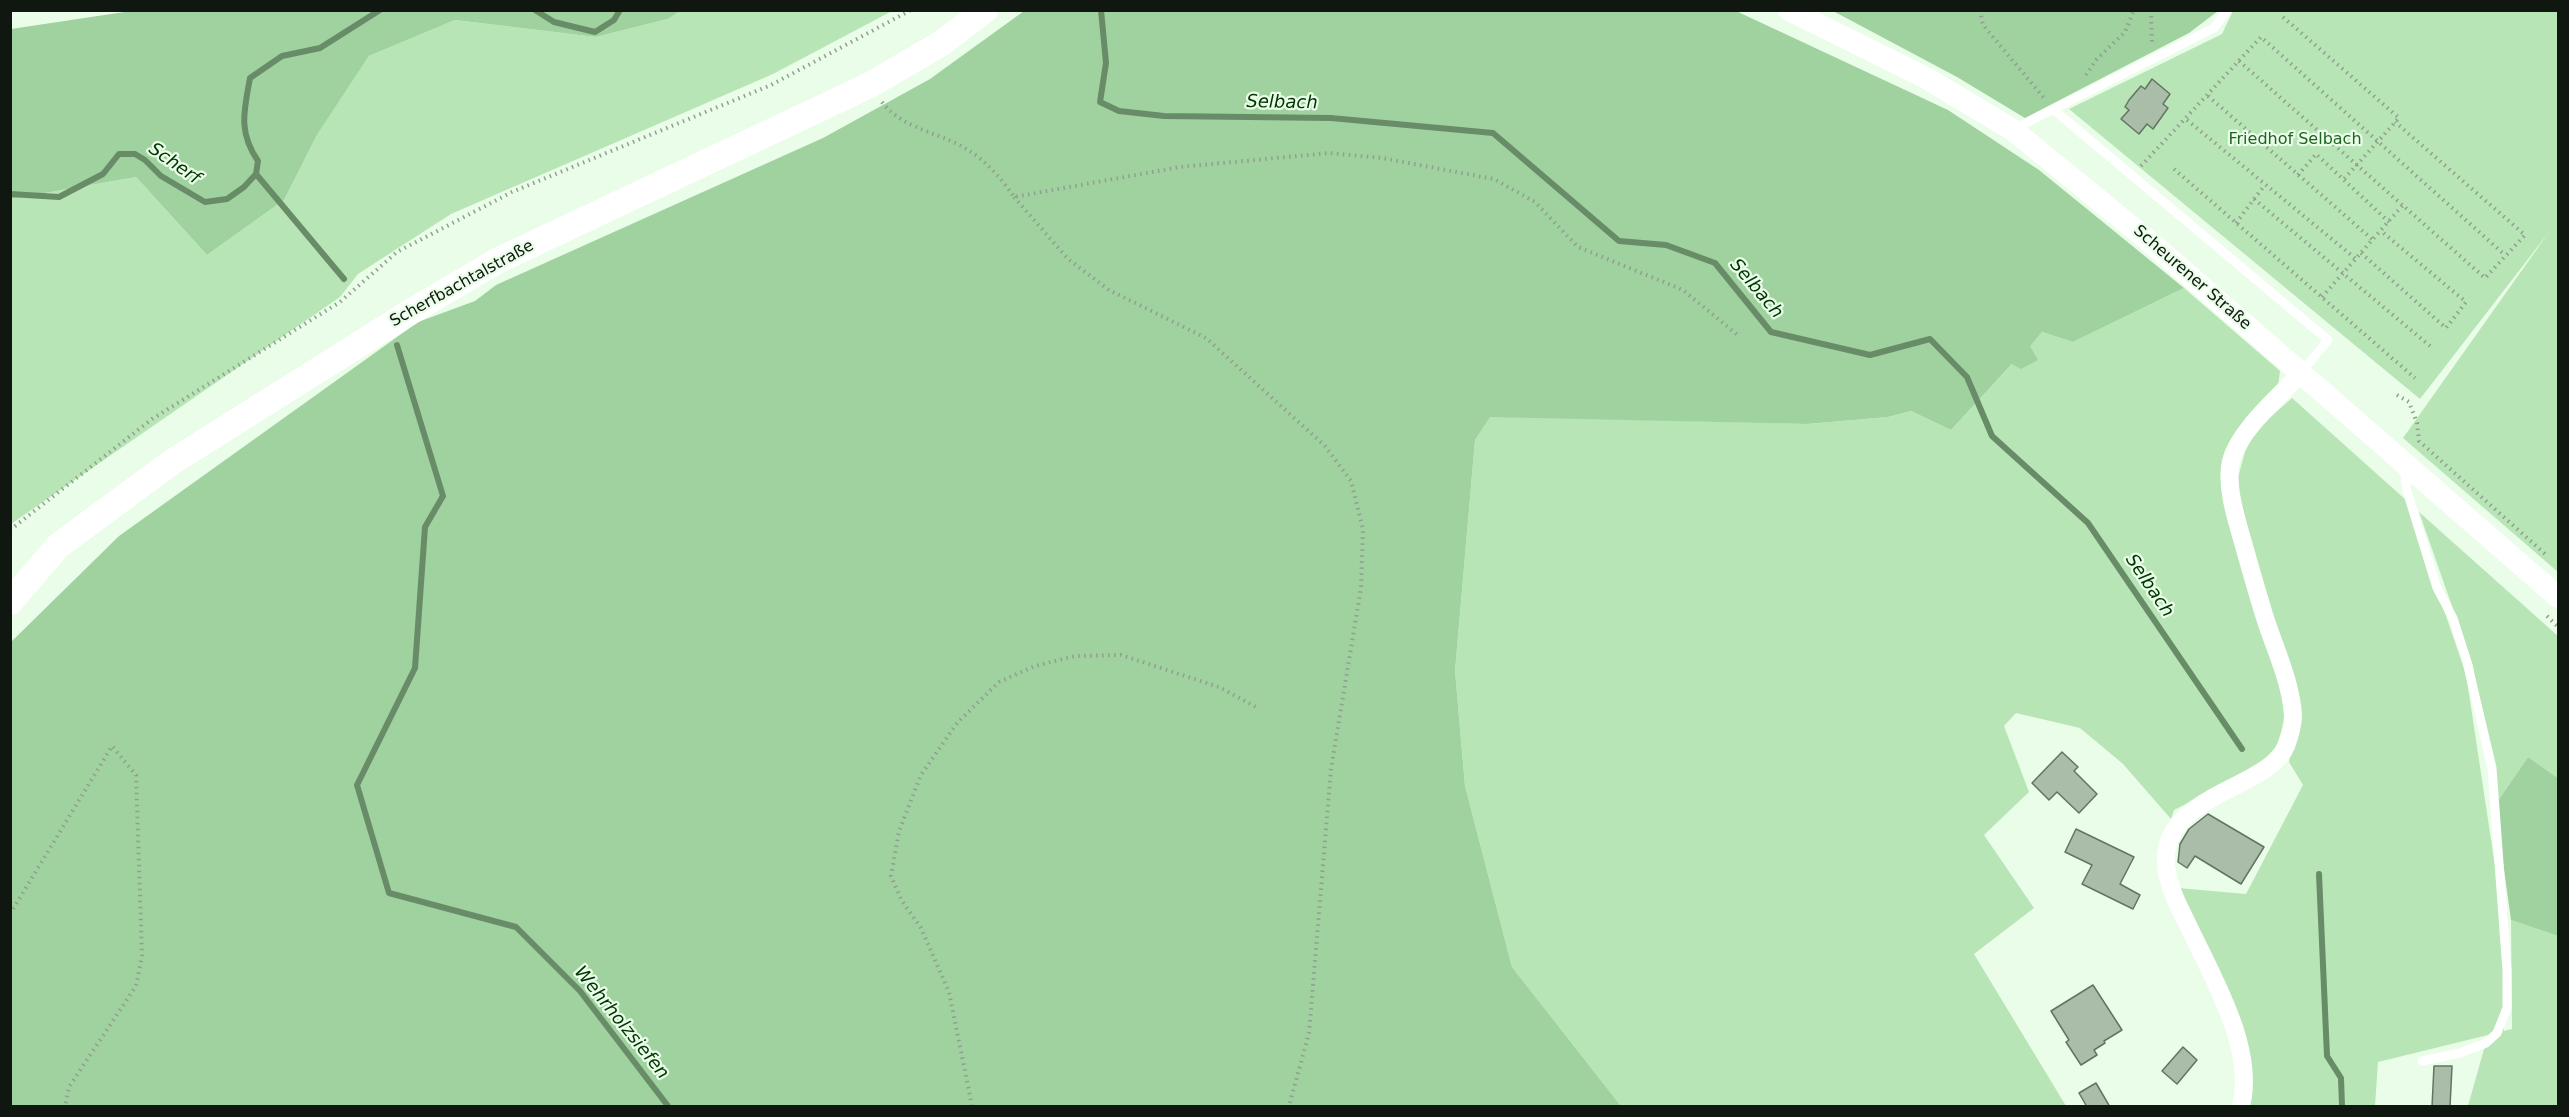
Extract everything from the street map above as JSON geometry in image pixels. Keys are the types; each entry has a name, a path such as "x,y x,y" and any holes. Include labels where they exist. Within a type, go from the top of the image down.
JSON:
{"main road":[{"name":"Scherfbachtalstraße","path":"10,602 58,546 172,462 412,311 497,261 870,85 942,43 985,10"}],"street":[{"name":"Scheurener Straße","path":"1789,10 1916,73 2013,130 2155,246 2559,597"},
{"path":"2241,1107 2244,1074 2240,1049 2226,1007 2174,896 2166,863 2171,836 2196,807 2266,769 2286,748 2293,718 2288,687 2258,596 2232,503 2231,461 2244,435 2301,373"}],"lane":[{"path":"2013,130 2214,28 2227,10"},
{"path":"2054,110 2328,340 2301,373"},
{"path":"2404,462 2407,491 2437,588 2453,618 2467,662 2492,768 2507,971 2507,1008 2497,1033 2486,1043 2460,1053 2422,1061"}],"path":[{"path":"10,530 152,418 340,302 397,252 512,192 771,85 911,10"},
{"path":"1980,10 1983,25 2054,110"},
{"path":"2085,93 2084,79 2096,60 2125,32 2134,10"},
{"path":"2151,10 2153,58"},
{"path":"2283,17 2399,118 2344,179"},
{"path":"2132,175 2187,120 2261,37 2505,255"},
{"path":"2240,61 2485,278 2525,235 2395,122"},
{"path":"870,85 885,106 900,118 969,150 1005,183 1014,197 1068,259 1108,290 1206,338 1325,446 1351,481 1363,529 1361,588 1331,768 1309,1033 1289,1107"},
{"path":"2208,96 2373,240"},
{"path":"2187,120 2356,259"},
{"path":"1014,197 1180,167 1329,153 1382,158 1494,178 1535,202 1578,247 1683,290 1740,337"},
{"path":"2298,175 2316,154 2390,222"},
{"path":"2174,169 2415,378"},
{"path":"2236,223 2265,185"},
{"path":"2254,199 2430,346"},
{"path":"2322,297 2403,205"},
{"path":"2361,253 2446,328 2466,302 2381,231"},
{"path":"2397,395 2409,402 2417,423 2419,441 2550,559"},
{"path":"972,1107 949,992 921,928 902,901 891,876 899,831 921,774 957,723 999,682 1035,666 1075,656 1121,655 1219,687 1258,708"},
{"path":"10,914 112,746 136,775 142,956 136,986 69,1087 65,1107"}],"green space":[{"path":"131,11 680,11 668,19 596,37 455,20 369,56 317,135 284,200 207,255 136,177 11,199 11,29"},
{"path":"680,11 892,11 773,74 451,214 358,274 340,297 11,524 11,199 136,177 207,255 284,200 317,135 369,56 455,20 596,37 668,19"},
{"path":"1024,11 1736,11 1948,110 2039,170 2184,288 2073,342 2042,332 2030,346 2038,360 2021,369 2012,364 1951,430 1911,411 1888,417 1807,424 1490,417 1475,440 1455,671 1465,786 1512,967 1621,1106 11,1106 11,642 119,536 418,322 475,301 496,285 823,138 930,79"},
{"path":"1833,11 2218,11 2189,33 2025,118 1957,77"},
{"name":"Friedhof Selbach","path":"2233,11 2558,11 2558,572 2403,438 2549,232 2420,399 2069,109 2222,34"},
{"path":"2184,288 2280,371 2278,386 2226,469 2283,699 2286,732 2268,762 2174,810 2171,819 2123,764 2080,728 2016,713 2004,726 2029,792 1984,835 2034,908 1974,954 2066,1106 1621,1106 1512,967 1465,786 1455,671 1475,440 1490,416 1807,424 1888,417 1911,411 1951,430 2042,332 2073,342"},
{"path":"2292,398 2406,500 2466,674 2503,919 2504,1031 2512,1029 2511,920 2558,936 2558,1106 2468,1106 2488,1035 2378,1062 2375,1106 2245,1106 2249,1070 2178,888 2246,894 2303,785 2289,762 2299,713 2242,518 2237,481 2245,452 2255,431"},
{"path":"2419,512 2558,636 2558,778 2528,757 2495,805 2473,666"},
{"path":"2528,757 2558,778 2558,936 2511,920 2495,805"}],"building":[{"path":"2152,79 2170,94 2163,104 2168,108 2153,129 2147,124 2139,134 2121,119 2129,110 2125,107 2129,100 2141,86 2145,89"},
{"path":"2062,752 2078,767 2074,771 2097,794 2079,813 2057,792 2049,800 2032,783"},
{"path":"2208,814 2264,847 2241,884 2195,856 2187,868 2178,862 2180,844 2189,829"},
{"path":"2076,829 2134,857 2120,884 2140,895 2133,909 2082,884 2092,865 2065,852"},
{"path":"2093,985 2122,1030 2104,1041 2105,1043 2094,1050 2097,1055 2081,1065 2066,1042 2069,1040 2051,1011"},
{"path":"2183,1047 2197,1060 2177,1084 2162,1071"},
{"path":"2434,1066 2452,1066 2450,1107 2432,1107"},
{"path":"2096,1083 2110,1107 2087,1107 2079,1093"}],"waterway":[{"name":"Scherf","path":"10,194 59,197 103,174 119,154 135,154 145,160 161,176 205,202 227,199 244,187 256,174 258,161 247,140 244,121 250,78 282,56 320,48 380,10"},
{"name":"Scherf","path":"535,10 554,22 595,32 614,20 620,10"},
{"name":"Selbach","path":"1101,10 1106,63 1100,102 1119,111 1164,116 1331,118 1493,133 1619,241 1666,245 1715,263 1771,332 1870,355 1930,339 1967,377 1992,436 2088,523 2242,749"},
{"name":"Wehrholzsiefen","path":"256,174 344,279"},
{"name":"Wehrholzsiefen","path":"397,345 443,496 425,527 415,668 357,785 389,893 516,927 580,991 668,1106"},
{"name":"Selbach","path":"2319,874 2327,1056 2341,1078 2342,1106"}]}
